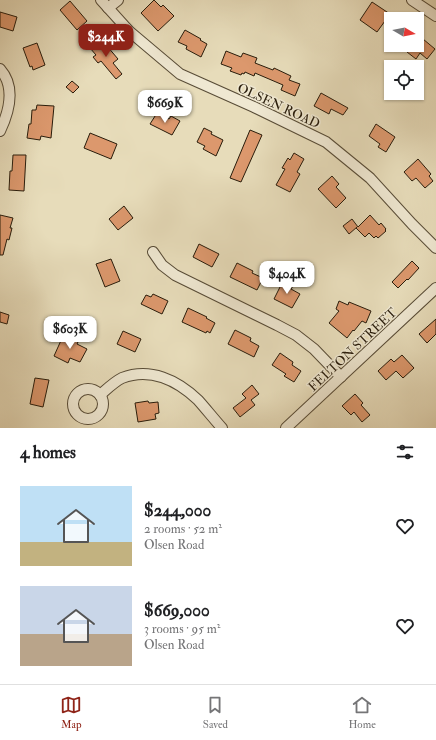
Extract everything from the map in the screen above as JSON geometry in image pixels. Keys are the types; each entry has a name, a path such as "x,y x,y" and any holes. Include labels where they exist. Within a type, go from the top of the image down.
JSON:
{"street":[{"path":"104,4 118,0"},
{"path":"412,0 436,16"},
{"name":"OLSEN ROAD","path":"104,4 129,31 180,74 254,107 326,142 370,178 436,248"},
{"path":"0,69 6,79 10,99 8,110 0,131"},
{"path":"153,252 162,265 175,275 296,335 314,349 341,377"},
{"name":"FELTON STREET","path":"286,428 436,288"},
{"path":"100,395 122,378 136,374 150,374 165,378 182,388 197,400 222,428"}],"building":[{"path":"154,0 161,7 163,5 174,16 158,31 141,13"},
{"path":"70,1 87,21 77,30 60,10"},
{"path":"372,2 387,12 384,12 384,22 377,32 360,20"},
{"path":"0,12 17,17 13,31 0,27"},
{"path":"185,30 207,44 201,57 186,49 187,46 178,42"},
{"path":"101,39 118,59 113,63 122,74 116,79 101,61 98,63 93,57 96,55 90,48"},
{"path":"424,40 435,49 427,59 420,53 416,59 407,52 424,52"},
{"path":"37,43 45,65 33,70 32,66 30,67 23,48"},
{"path":"226,51 241,57 243,53 257,58 255,63 273,70 274,68 291,76 289,80 300,84 295,96 281,90 283,85 255,73 254,76 245,72 241,75 230,71 232,68 221,64"},
{"path":"72,81 79,87 73,93 66,87"},
{"path":"321,93 348,108 343,115 331,109 329,114 314,106"},
{"path":"37,105 54,106 51,138 41,136 40,140 27,138 29,124 31,124 32,110 36,110"},
{"path":"157,113 169,119 171,116 180,121 172,135 150,124"},
{"path":"376,124 395,137 386,152 378,147 380,144 369,136"},
{"path":"204,128 212,132 211,134 223,140 216,156 203,149 205,146 197,142"},
{"path":"250,130 262,135 241,182 230,178"},
{"path":"90,133 117,144 111,159 84,148"},
{"path":"294,153 304,159 297,172 300,174 290,192 276,185 285,169 282,168 288,158 290,160"},
{"path":"13,155 26,155 24,191 9,190"},
{"path":"418,159 431,174 429,176 433,181 425,188 416,178 412,181 404,172"},
{"path":"332,176 339,184 336,187 346,198 336,208 318,189"},
{"path":"124,206 133,218 118,230 109,219"},
{"path":"0,215 13,218 9,240 7,239 3,255 0,255"},
{"path":"370,215 379,225 381,223 386,229 386,231 378,238 376,236 374,238 369,233 365,237 356,228 357,227 349,234 343,226 352,219 358,227"},
{"path":"199,244 219,254 212,267 193,257"},
{"path":"111,259 120,281 105,287 96,264"},
{"path":"412,261 419,268 398,288 392,282"},
{"path":"237,263 263,278 257,290 230,277"},
{"path":"285,282 293,286 291,289 300,294 292,308 274,299 281,285 283,286"},
{"path":"153,294 168,301 162,314 141,304 146,295 151,297"},
{"path":"339,301 348,305 349,302 371,311 366,323 362,321 347,338 329,323 339,311 336,309"},
{"path":"188,308 207,317 206,318 215,323 210,333 207,331 206,333 182,322"},
{"path":"0,312 9,315 7,324 0,322"},
{"path":"436,319 436,334 427,343 419,334"},
{"path":"235,330 251,338 250,341 259,346 254,357 228,344"},
{"path":"123,331 141,339 135,352 117,344"},
{"path":"63,336 78,342 77,344 87,349 80,362 70,358 68,363 54,356"},
{"path":"280,353 293,362 292,365 301,371 294,382 284,376 286,374 272,365"},
{"path":"402,355 414,368 403,378 396,371 386,380 378,371 391,359 394,362"},
{"path":"35,378 49,380 43,407 30,404"},
{"path":"252,385 259,394 251,400 255,405 240,417 233,408 246,398 242,394"},
{"path":"355,394 363,403 361,405 370,415 362,422 354,412 351,415 342,406"},
{"path":"148,401 149,403 158,402 159,413 155,414 156,419 138,422 135,403"}]}
